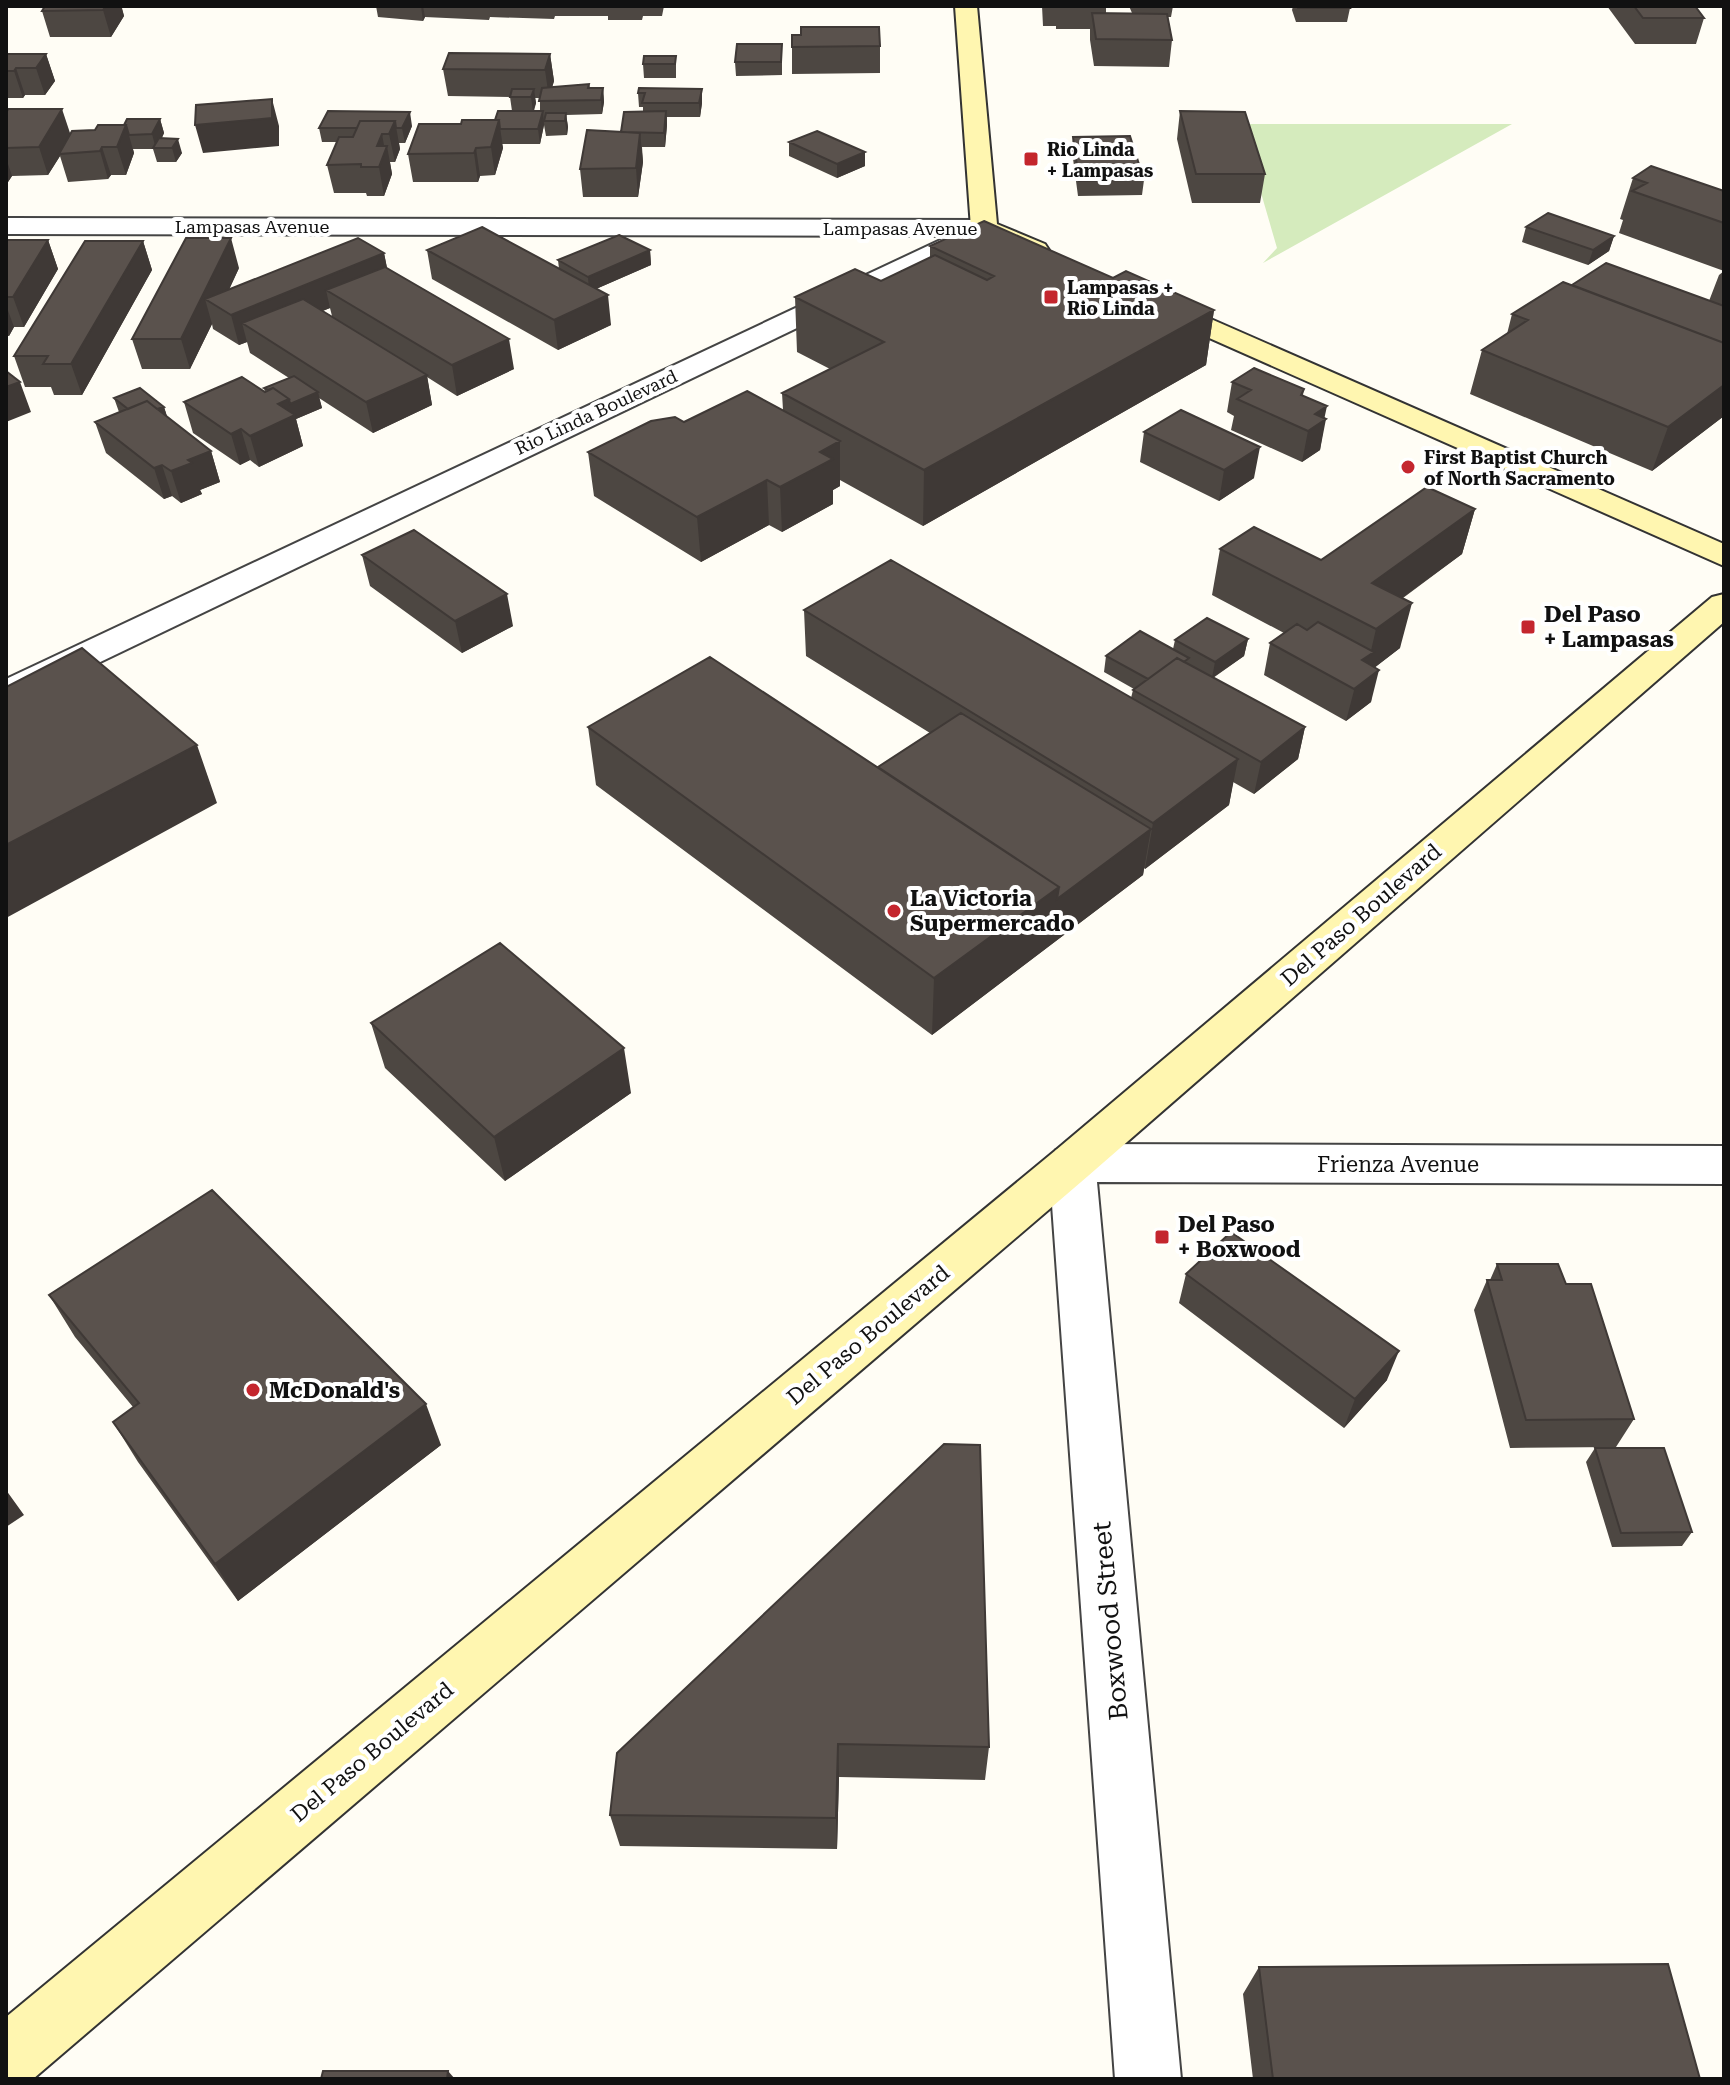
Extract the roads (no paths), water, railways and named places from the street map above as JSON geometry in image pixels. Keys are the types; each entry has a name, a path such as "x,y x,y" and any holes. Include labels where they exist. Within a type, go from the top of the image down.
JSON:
{"main road":[{"path":"966,6 984,228"},
{"name":"Lampasas Avenue","path":"984,228 1060,261"},
{"path":"1128,291 1724,556"},
{"name":"Del Paso Boulevard","path":"6,2059 1072,1163 1724,604"}],"street":[{"name":"Lampasas Avenue","path":"6,226 984,228"},
{"name":"Rio Linda Boulevard","path":"6,693 984,228"},
{"name":"Frienza Avenue","path":"1072,1163 1724,1165"},
{"name":"Boxwood Street","path":"1072,1163 1148,2079"}],"place":[{"name":"Rio Linda + Lampasas","path":"1031,159"},
{"name":"Lampasas + Rio Linda","path":"1051,297"},
{"name":"First Baptist Church of North Sacramento","path":"1408,467"},
{"name":"Del Paso + Lampasas","path":"1528,627"},
{"name":"La Victoria Supermercado","path":"894,911"},
{"name":"Del Paso + Boxwood","path":"1162,1237"},
{"name":"McDonald's","path":"253,1390"}]}
